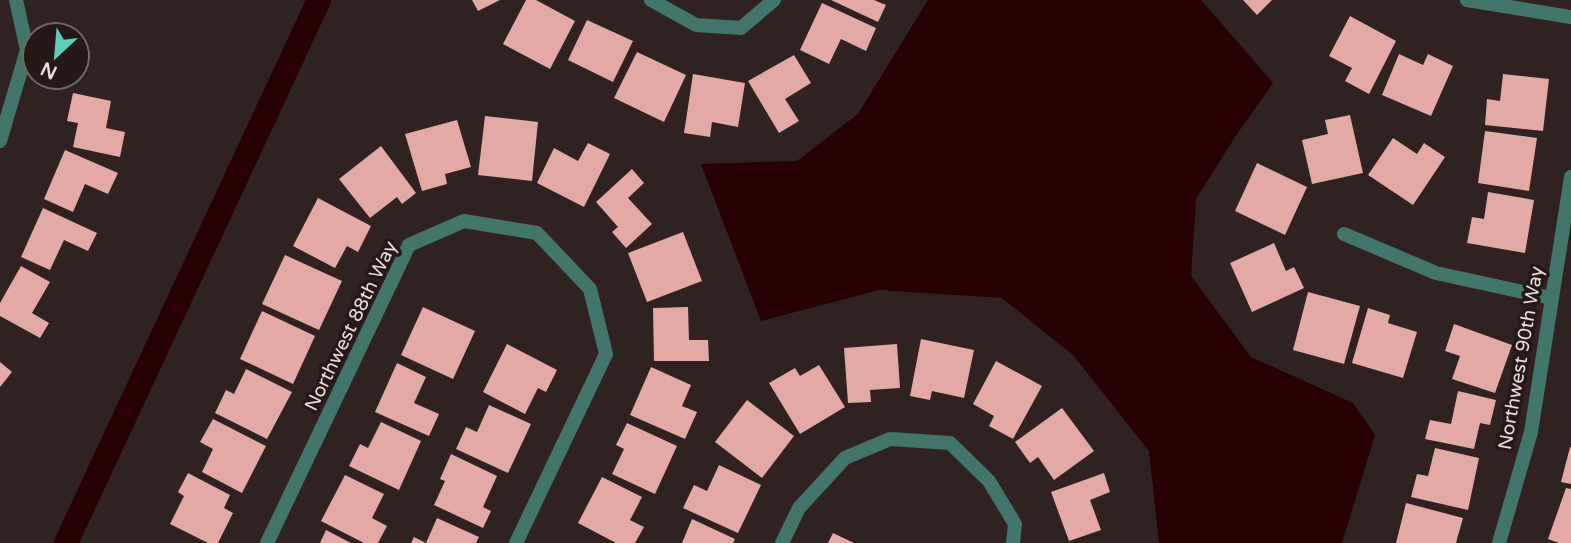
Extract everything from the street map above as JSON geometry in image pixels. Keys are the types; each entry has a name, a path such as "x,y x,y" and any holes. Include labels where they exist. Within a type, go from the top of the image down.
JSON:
{"street":[{"path":"0,141 27,50 16,0"},
{"path":"651,0 696,24 741,28 774,0"},
{"path":"1467,0 1571,17"},
{"name":"Northwest 90th Way","path":"1499,543 1531,432 1571,177"},
{"name":"Northwest 88th Way","path":"267,543 409,245 464,221 537,233 590,289 606,354 516,543"},
{"path":"1344,234 1436,273 1551,298"},
{"path":"782,543 799,508 845,458 890,439 950,443 989,481 1015,524 1013,543"}],"shaded area":[{"path":"928,0 1201,0 1273,83 1196,199 1191,276 1251,357 1353,403 1375,435 1342,543 1159,543 1149,451 1073,355 1002,298 879,290 761,321 701,164 797,161 858,114"}],"building":[{"path":"472,0 500,0 478,11"},
{"path":"526,0 536,0 575,21 550,69 503,44"},
{"path":"831,0 874,0 886,5 878,22"},
{"path":"1243,0 1272,0 1257,15"},
{"path":"822,3 876,28 866,51 841,39 829,64 800,50"},
{"path":"1350,16 1396,41 1369,94 1345,81 1352,68 1329,56"},
{"path":"587,20 633,41 613,82 568,60"},
{"path":"637,52 686,75 664,122 614,98"},
{"path":"1399,54 1423,65 1428,54 1453,66 1431,116 1382,95"},
{"path":"794,55 811,83 785,99 799,121 779,133 748,81"},
{"path":"693,74 745,83 738,127 712,122 710,137 684,133"},
{"path":"1503,74 1549,79 1543,131 1485,125 1487,99 1500,101"},
{"path":"73,93 111,101 106,128 125,132 120,157 73,147 78,123 67,121"},
{"path":"1350,115 1363,173 1312,184 1302,140 1328,134 1325,120"},
{"path":"485,116 538,122 532,181 478,175"},
{"path":"457,120 471,167 445,174 447,184 422,191 405,134"},
{"path":"1485,131 1537,138 1529,191 1478,183"},
{"path":"1393,138 1417,154 1424,143 1445,157 1413,205 1368,175"},
{"path":"588,143 610,154 584,207 537,183 554,148 578,161"},
{"path":"381,146 416,193 402,204 397,197 370,218 339,179"},
{"path":"65,150 118,173 108,194 85,184 73,212 44,199"},
{"path":"1257,163 1307,187 1285,235 1235,211"},
{"path":"632,169 644,183 628,198 652,224 626,248 612,232 618,227 596,202"},
{"path":"1488,192 1534,200 1525,253 1467,243 1472,217 1484,219"},
{"path":"318,198 371,226 358,252 347,246 335,268 293,246"},
{"path":"43,208 97,233 88,251 64,240 50,270 21,257"},
{"path":"683,232 702,281 647,302 628,253"},
{"path":"1274,243 1286,271 1294,267 1304,288 1252,312 1230,263"},
{"path":"285,255 342,281 319,330 262,304"},
{"path":"21,266 50,282 32,313 49,323 40,338 0,316 0,303"},
{"path":"1308,292 1360,306 1344,364 1293,350"},
{"path":"423,307 475,331 453,379 401,355"},
{"path":"688,307 689,340 708,340 709,361 654,361 653,308"},
{"path":"1368,308 1390,315 1388,323 1417,332 1403,378 1352,363"},
{"path":"262,311 315,336 293,384 240,359"},
{"path":"1454,324 1512,345 1495,393 1452,379 1460,356 1445,351"},
{"path":"921,339 974,350 964,398 932,391 930,400 910,396"},
{"path":"507,344 557,370 546,392 538,388 525,414 483,392"},
{"path":"897,344 900,388 870,390 871,402 848,403 844,348"},
{"path":"996,361 1042,386 1013,439 989,426 994,416 973,404"},
{"path":"0,362 12,372 0,387"},
{"path":"397,363 426,377 414,403 439,414 429,436 375,412"},
{"path":"819,365 845,407 800,434 769,383 795,368 800,376"},
{"path":"651,367 691,385 682,406 697,412 685,439 630,415"},
{"path":"246,369 292,392 267,439 215,413 226,390 234,394"},
{"path":"1458,391 1496,400 1490,425 1480,423 1474,449 1425,439 1430,420 1451,424"},
{"path":"747,400 794,436 762,478 715,442"},
{"path":"489,405 531,424 508,473 456,449 466,427 477,432"},
{"path":"1062,408 1094,451 1054,480 1038,457 1030,463 1015,442"},
{"path":"213,419 266,446 242,493 202,472 213,449 200,442"},
{"path":"381,422 421,441 399,490 349,466 360,444 368,448"},
{"path":"627,423 677,446 655,494 612,474 624,449 616,445"},
{"path":"1571,447 1571,484 1561,482"},
{"path":"1435,448 1479,458 1468,510 1411,497 1417,474 1428,476"},
{"path":"451,454 497,476 483,507 491,511 483,528 434,505 445,481 440,479"},
{"path":"719,465 761,485 738,533 683,508 694,485 707,491"},
{"path":"188,473 230,495 224,508 233,513 218,543 208,543 170,524 184,496 178,492"},
{"path":"1104,473 1110,492 1090,500 1101,530 1069,541 1051,492"},
{"path":"345,475 384,494 372,518 387,526 378,543 364,543 321,521"},
{"path":"602,477 642,497 630,520 644,527 635,543 616,543 578,523"},
{"path":"1566,488 1571,489 1571,543 1559,543 1548,539"},
{"path":"1406,503 1463,518 1456,543 1396,543"},
{"path":"437,518 479,537 476,543 426,543"},
{"path":"692,519 735,539 733,543 682,543"},
{"path":"326,530 351,543 320,543"},
{"path":"833,533 854,543 828,543"},
{"path":"414,537 426,543 411,543"}],"waterway":[{"path":"66,543 319,0"}]}
